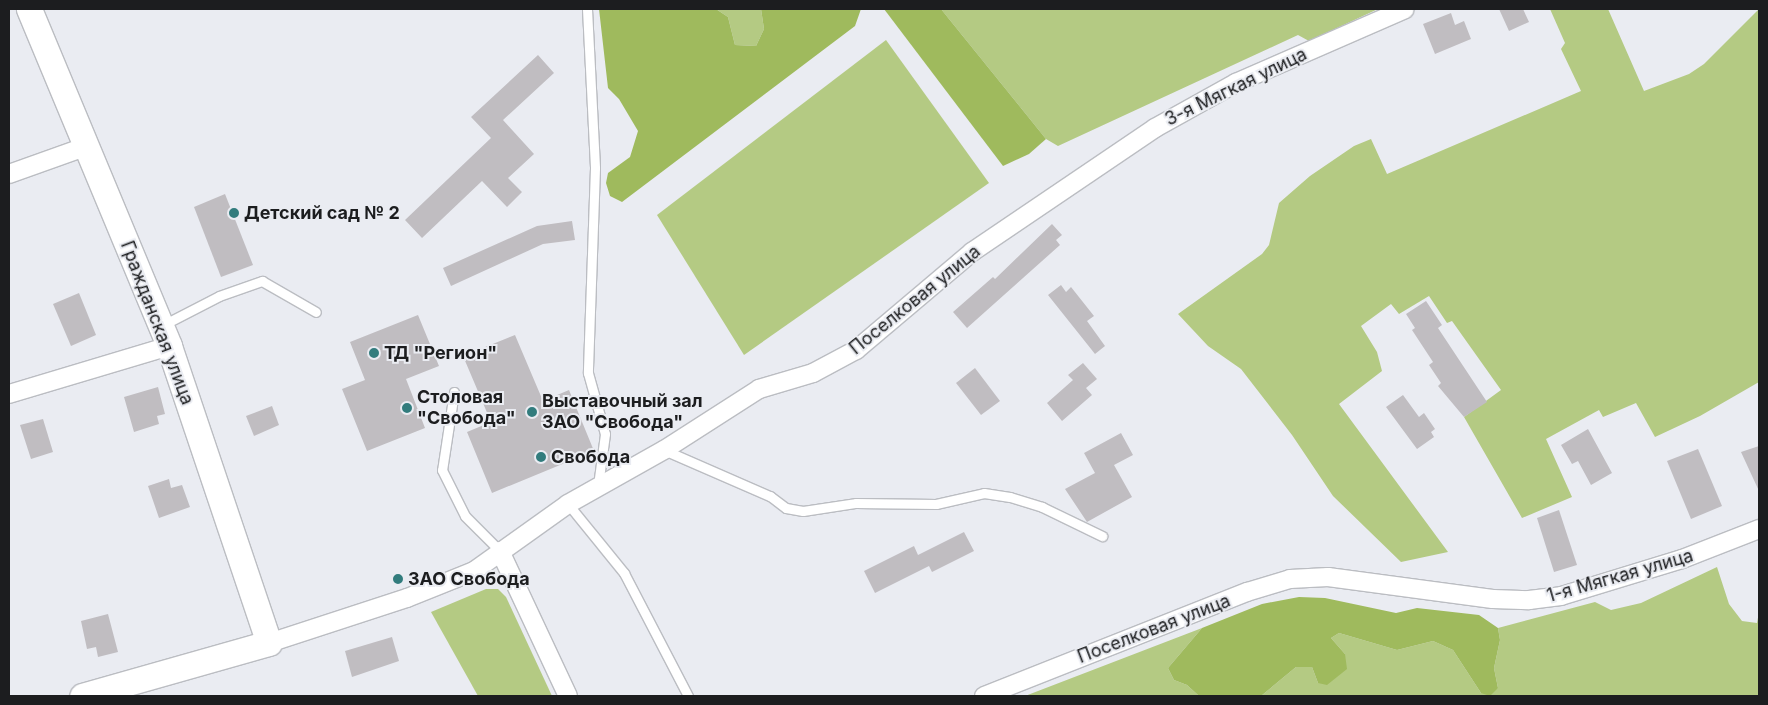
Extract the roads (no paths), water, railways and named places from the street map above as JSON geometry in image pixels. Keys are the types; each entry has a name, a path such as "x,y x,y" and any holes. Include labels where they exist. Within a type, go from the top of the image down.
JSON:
{"street":[{"name":"Гражданская улица","path":"29,9 165,336 269,643"},
{"name":"3-я Мягкая улица","path":"1075,182 1155,128 1236,83 1405,9"},
{"path":"9,174 85,147"},
{"name":"Поселковая улица","path":"269,643 415,595 474,571 598,484 664,450 759,389 814,373 856,350 972,252 1075,182"},
{"path":"9,394 165,336"},
{"name":"1-я Мягкая улица","path":"1328,578 1493,599 1529,600 1561,596 1682,559 1759,529"},
{"path":"500,551 568,696"},
{"name":"Поселковая улица","path":"984,696 1247,592 1290,578 1328,578"},
{"path":"82,696 269,643"}],"lane":[{"path":"588,9 595,168 588,373 605,434 598,484"},
{"path":"165,336 219,296 262,281 316,312"},
{"path":"454,392 442,470 465,516 500,551"},
{"path":"664,450 770,496 786,508 803,511 856,503 936,504 984,494 1010,496 1042,506 1102,536"},
{"path":"568,504 624,574 688,696"}],"place":[{"name":"Детский сад № 2","path":"234,213"},
{"name":"ТД \"Регион\"","path":"374,353"},
{"name":"Столовая \"Свобода\"","path":"407,408"},
{"name":"Выставочный зал ЗАО \"Свобода\"","path":"532,412"},
{"name":"Свобода","path":"541,457"},
{"name":"ЗАО Свобода","path":"398,579"}]}
